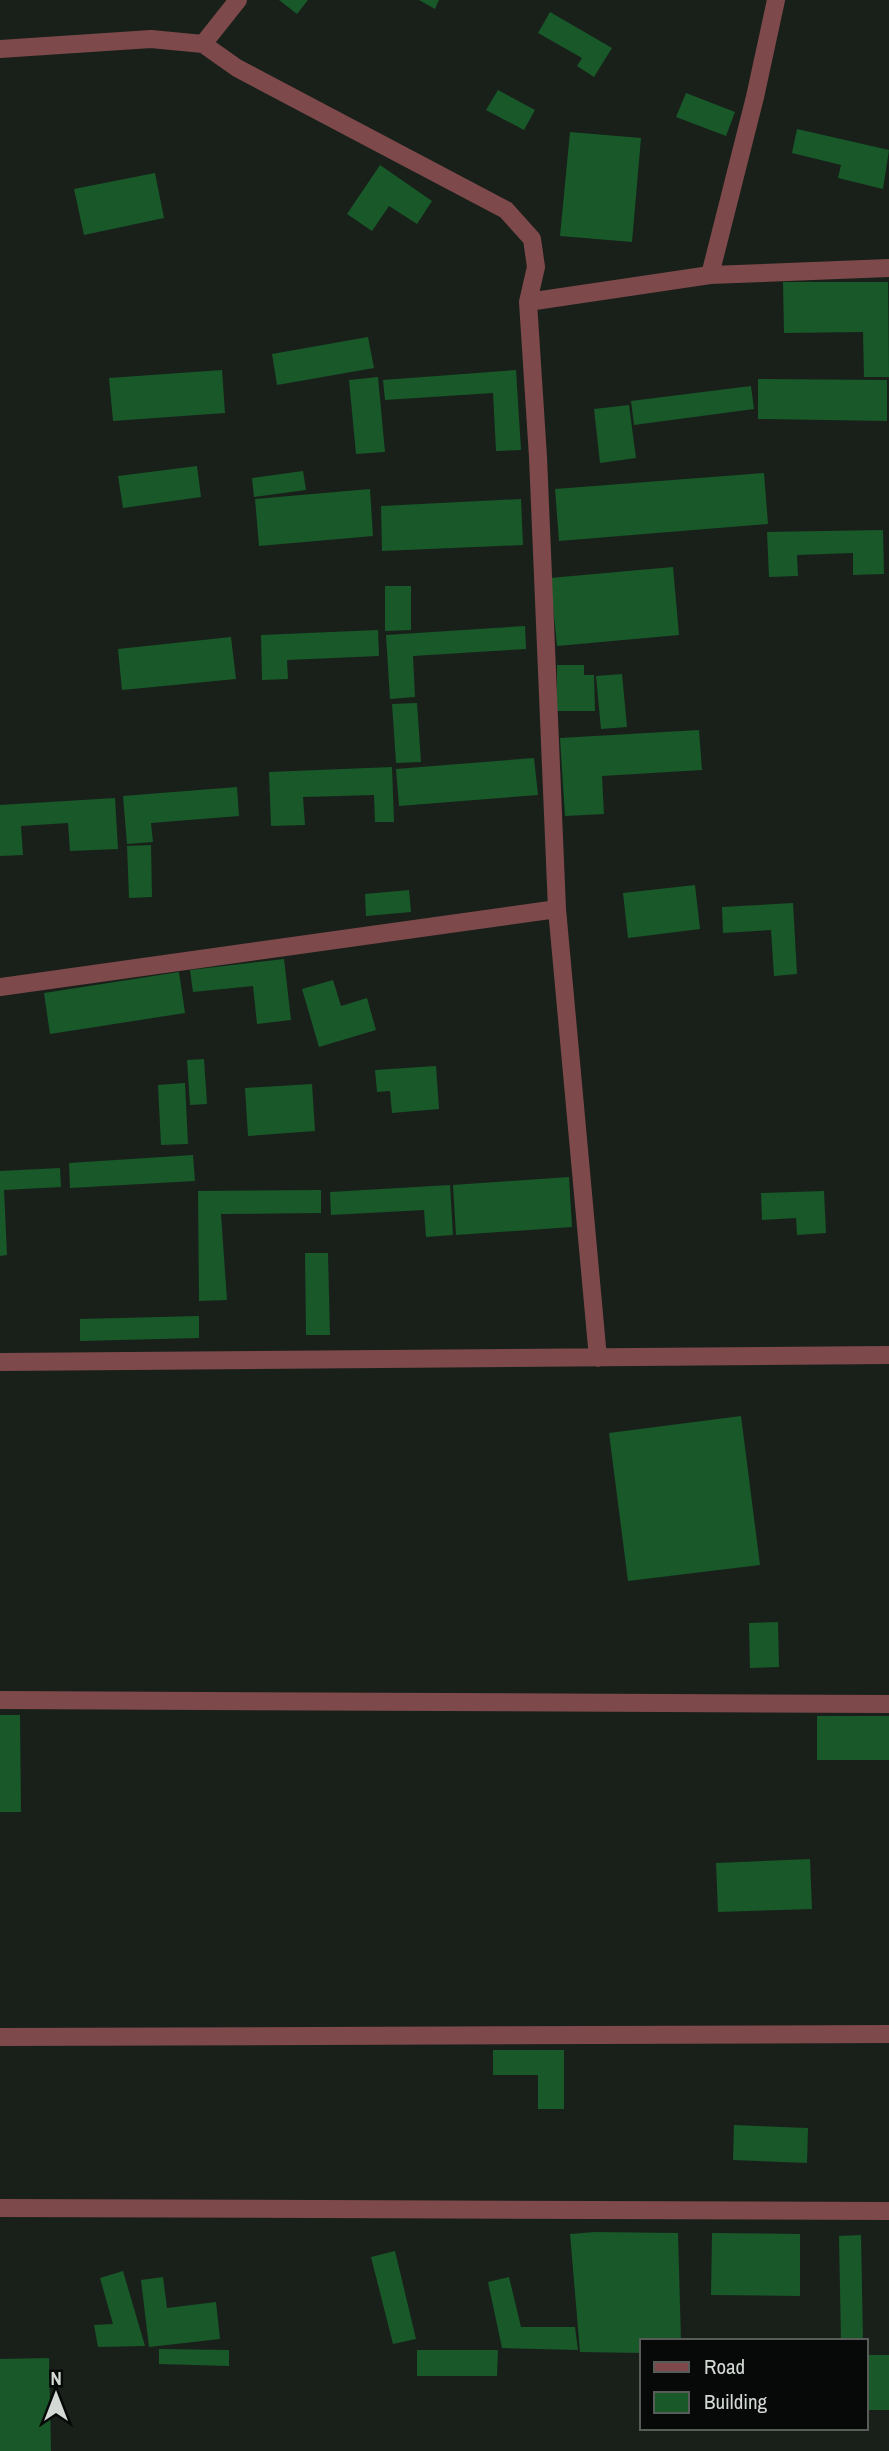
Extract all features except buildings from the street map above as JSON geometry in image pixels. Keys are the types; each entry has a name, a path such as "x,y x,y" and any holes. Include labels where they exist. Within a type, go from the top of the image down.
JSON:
{"street":[{"path":"203,44 238,0"},
{"path":"710,275 755,97 776,0"},
{"path":"0,49 151,39 203,44 237,68 506,210 531,239 536,267 528,302 539,471 557,909 598,1358"},
{"path":"528,302 710,275 889,268"},
{"path":"0,987 557,909"},
{"path":"0,1362 889,1355"},
{"path":"0,1700 889,1704"},
{"path":"0,2037 889,2034"},
{"path":"0,2208 889,2211"}]}
